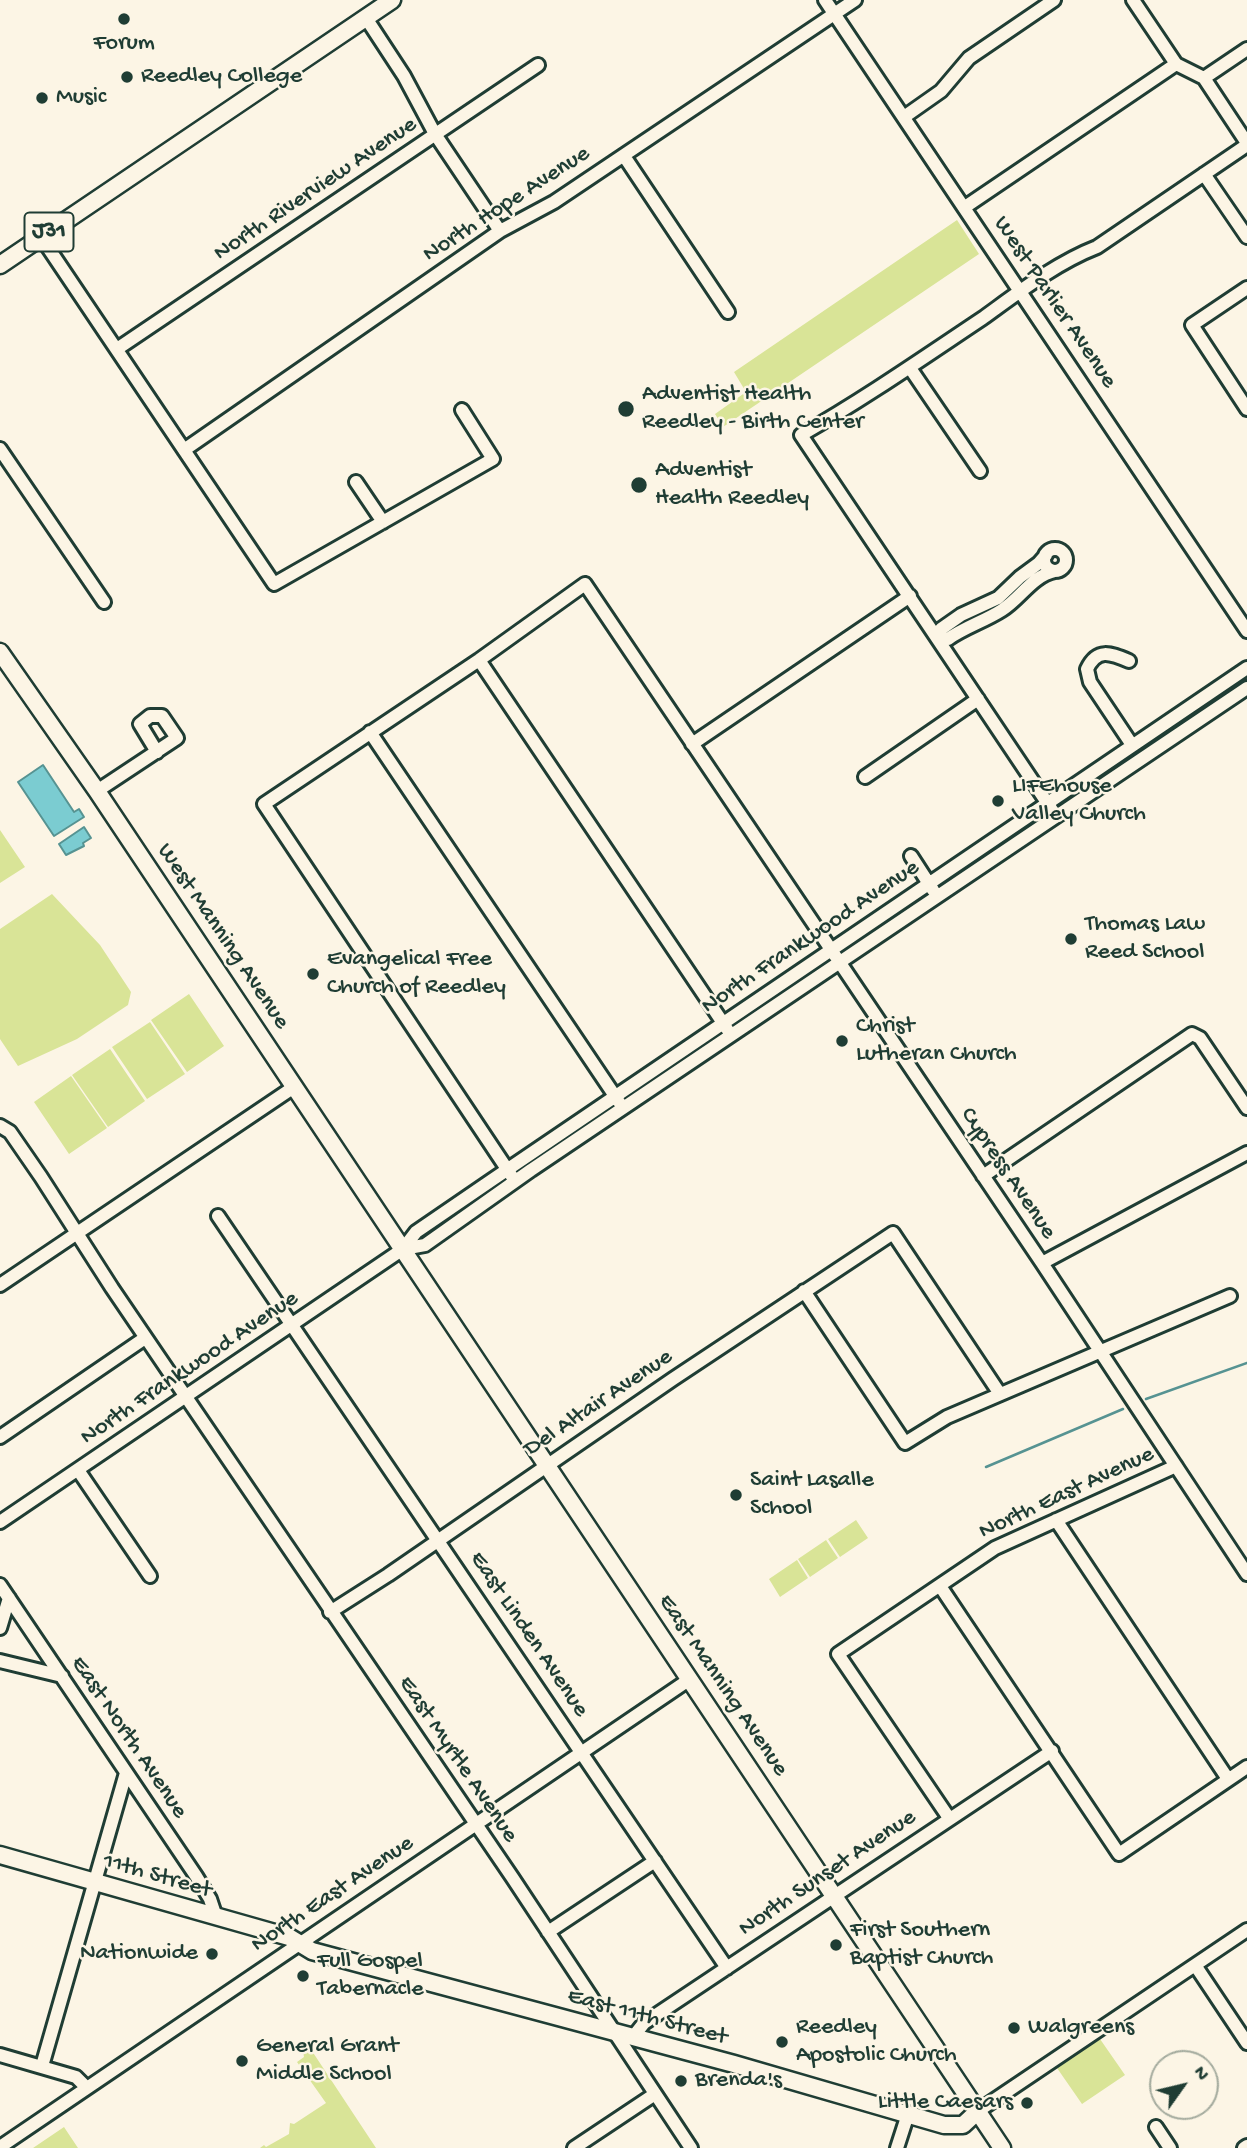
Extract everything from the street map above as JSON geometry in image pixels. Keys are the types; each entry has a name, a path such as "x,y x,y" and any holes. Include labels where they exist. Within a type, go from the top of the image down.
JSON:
{"main road":[{"name":"J31","path":"0,265 392,0"},
{"name":"West Manning Avenue","path":"0,652 97,790 403,1250"},
{"name":"East Manning Avenue","path":"403,1250 1002,2148"},
{"name":"11th Street","path":"0,1855 289,1937 300,1943"},
{"name":"East 11th Street","path":"300,1943 312,1951 954,2127 963,2125 978,2111"}],"street":[{"name":"West Parlier Avenue","path":"825,0 1247,631"},
{"name":"North Hope Avenue","path":"184,450 500,231 554,202 855,0"},
{"path":"904,117 941,91 969,58 1055,0"},
{"path":"1055,817 978,699 942,638 910,596 802,435 859,402 1076,255 1097,247 1247,144 1205,78 1176,64 1133,0"},
{"path":"366,18 404,76 435,134 500,231"},
{"path":"1205,78 1247,50"},
{"path":"965,207 1176,64"},
{"name":"North Riverview Avenue","path":"117,349 538,65"},
{"path":"624,156 728,312"},
{"path":"1204,174 1247,237"},
{"path":"41,237 274,584 493,459 462,410"},
{"path":"1247,288 1192,326 1247,409"},
{"path":"910,368 980,471"},
{"path":"0,449 104,602"},
{"path":"356,482 383,522"},
{"path":"1055,549 1065,555 1064,566 1036,580 1001,611 942,638 941,629 961,615 998,598 1046,555 1055,549"},
{"path":"1046,555 1046,565 1055,571"},
{"name":"Cypress Avenue","path":"479,660 585,584 1042,1263 1247,1574"},
{"path":"692,744 910,596"},
{"path":"1129,661 1114,654 1102,654 1091,659 1087,669 1090,682 1132,744"},
{"path":"511,1175 264,804 479,660 731,1035"},
{"name":"North Frankwood Avenue","path":"619,1103 723,1024 1247,668"},
{"name":"North Frankwood Avenue","path":"0,1522 403,1250 425,1245 511,1175 619,1103 731,1035 1247,688"},
{"path":"865,777 978,699"},
{"path":"370,732 619,1103"},
{"path":"97,790 157,752"},
{"path":"911,856 937,896"},
{"path":"983,1176 1189,1035 1195,1034 1200,1038 1247,1108"},
{"path":"0,1285 294,1087"},
{"name":"East Myrtle Avenue","path":"0,1126 10,1132 78,1232 145,1338 548,1932 691,2148"},
{"path":"1042,1263 1247,1153"},
{"name":"East Linden Avenue","path":"219,1216 727,1968"},
{"name":"Del Altair Avenue","path":"330,1612 893,1233 1000,1394"},
{"path":"804,1291 905,1443 947,1417 1230,1296"},
{"path":"0,1437 145,1338"},
{"name":"North East Avenue","path":"949,1818 838,1654 995,1548 1175,1466"},
{"path":"78,1470 150,1576"},
{"path":"1056,1520 1228,1779"},
{"name":"East North Avenue","path":"0,1585 210,1899 216,1917"},
{"path":"940,1586 1119,1854 1247,1767"},
{"path":"0,1629 9,1598"},
{"path":"0,1661 62,1676"},
{"name":"North East Avenue","path":"0,2147 690,1679"},
{"name":"North Sunset Avenue","path":"633,2038 644,2024 1052,1751"},
{"path":"42,2066 126,1773"},
{"path":"548,1932 655,1861"},
{"path":"978,2111 1247,1930"},
{"path":"1195,1965 1247,2043"},
{"path":"0,2055 76,2077 86,2087"},
{"path":"574,2148 655,2094"},
{"path":"897,2148 908,2114"},
{"path":"1156,2127 1170,2148"}],"green space":[{"path":"957,220 979,254 723,427 715,414 746,392 734,372"},
{"path":"0,830 25,867 0,883"},
{"path":"52,894 100,945 131,992 128,1005 77,1039 18,1066 0,1039 0,929"},
{"path":"189,994 224,1046 187,1072 151,1020"},
{"path":"150,1022 185,1074 147,1099 112,1047"},
{"path":"110,1049 145,1101 108,1127 72,1075"},
{"path":"71,1076 107,1128 69,1154 34,1102"},
{"path":"856,1520 868,1538 840,1557 828,1539"},
{"path":"826,1540 838,1558 810,1577 798,1559"},
{"path":"797,1560 808,1578 780,1597 769,1579"},
{"path":"1100,2039 1125,2075 1082,2104 1057,2068"},
{"path":"308,2047 376,2148 260,2148 289,2134 290,2123 294,2124 326,2103 297,2062 304,2057 303,2051"},
{"path":"64,2127 78,2148 33,2148"}],"water":[{"path":"43,765 74,812 79,809 84,817 54,836 18,782"},
{"path":"84,827 91,838 83,843 84,846 66,855 59,844"}],"waterway":[{"path":"1146,1399 1247,1363"},
{"path":"986,1467 1123,1409"}],"place":[{"name":"Forum","path":"124,19"},
{"name":"Reedley College","path":"127,77"},
{"name":"Music","path":"42,98"},
{"name":"Adventist Health Reedley - Birth Center","path":"626,409"},
{"name":"Adventist Health Reedley","path":"639,485"},
{"name":"LIFEhouse Valley Church","path":"998,801"},
{"name":"Thomas Law Reed School","path":"1071,939"},
{"name":"Evangelical Free Church of Reedley","path":"313,974"},
{"name":"Christ Lutheran Church","path":"842,1041"},
{"name":"Saint Lasalle School","path":"736,1495"},
{"name":"First Southern Baptist Church","path":"836,1945"},
{"name":"Nationwide","path":"212,1954"},
{"name":"Full Gospel Tabernacle","path":"303,1976"},
{"name":"Walgreens","path":"1014,2028"},
{"name":"Reedley Apostolic Church","path":"782,2042"},
{"name":"General Grant Middle School","path":"242,2061"},
{"name":"Brenda's","path":"681,2081"},
{"name":"Little Caesars","path":"1027,2103"}]}
